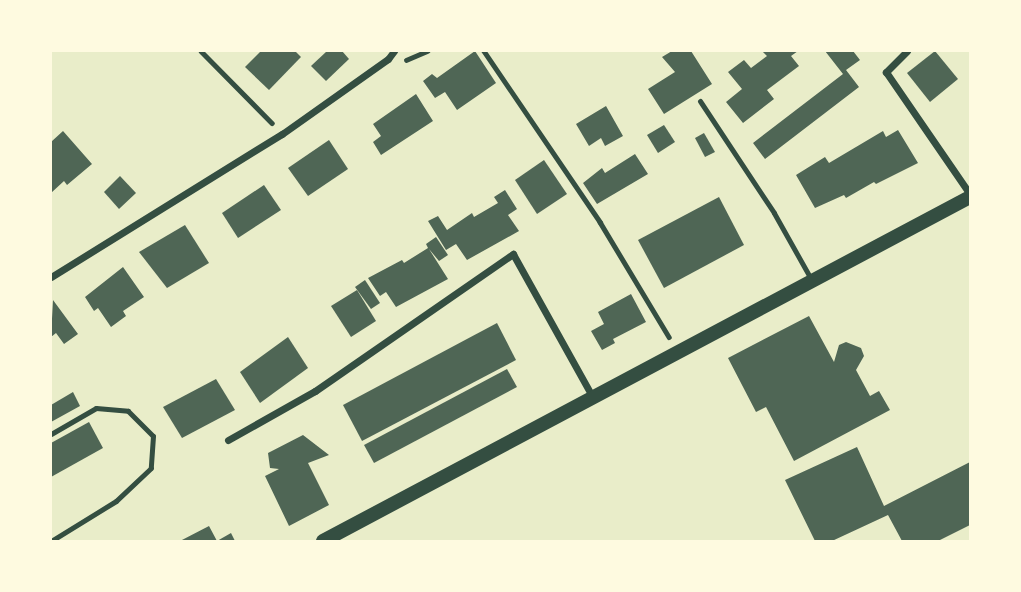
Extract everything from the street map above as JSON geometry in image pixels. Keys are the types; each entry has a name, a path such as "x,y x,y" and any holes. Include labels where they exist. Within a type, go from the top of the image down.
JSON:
{"main road":[{"path":"323,541 812,282 970,195"}],"street":[{"path":"51,276 282,134 387,59 394,51"},
{"path":"907,51 886,72 970,195"},
{"path":"228,440 315,391 513,254 593,398"}],"lane":[{"path":"700,101 774,213 812,282"},
{"path":"51,434 96,408 128,411 153,436 151,468 116,501 51,541"}],"path":[{"path":"201,51 282,134"},
{"path":"484,51 600,222 665,331"}],"building":[{"path":"261,51 295,51 301,57 269,90 245,67"},
{"path":"327,51 342,51 349,59 326,81 311,66"},
{"path":"475,51 496,83 457,110 445,92 435,98 423,81 432,74 437,78"},
{"path":"672,51 691,51 712,84 664,114 648,89 675,72 662,57"},
{"path":"762,51 798,51 791,56 799,66 767,90 774,99 743,123 726,102 742,89 728,72 744,60 751,68 767,56"},
{"path":"825,51 853,51 860,60 846,70 859,87 765,159 753,143 843,74"},
{"path":"935,51 958,79 930,102 907,73"},
{"path":"416,94 433,121 381,155 373,142 381,136 373,124"},
{"path":"606,106 623,136 605,146 601,138 589,146 576,124"},
{"path":"664,125 675,142 658,153 647,135"},
{"path":"898,130 918,163 876,184 874,182 846,198 844,195 815,208 796,175 825,157 829,163 883,131 886,137"},
{"path":"63,131 92,164 67,185 64,181 51,193 51,142"},
{"path":"704,133 715,152 705,157 695,138"},
{"path":"329,140 348,169 308,196 288,168"},
{"path":"635,154 648,174 597,204 583,183 602,168 605,173"},
{"path":"544,160 567,194 537,214 515,180"},
{"path":"120,176 136,193 119,209 104,192"},
{"path":"264,185 281,210 238,238 222,213"},
{"path":"505,190 517,209 508,215 519,231 467,260 456,244 446,250 428,221 438,216 447,230 472,213 474,217 498,203 494,197"},
{"path":"719,197 744,245 664,288 638,240"},
{"path":"185,225 209,263 167,288 139,252"},
{"path":"436,237 448,255 439,261 429,249 448,279 396,307 386,292 380,296 368,278 402,260 404,263 428,248 426,244"},
{"path":"123,267 144,297 123,311 126,316 111,327 98,308 94,311 85,297"},
{"path":"365,280 380,303 371,309 355,287"},
{"path":"357,290 376,321 351,337 331,306"},
{"path":"631,294 646,322 613,339 615,343 602,350 591,331 604,324 598,312"},
{"path":"53,300 78,334 64,344 56,333 51,337"},
{"path":"809,316 834,362 839,345 846,342 861,348 864,356 856,370 870,396 879,391 890,410 794,461 766,407 756,412 728,358"},
{"path":"497,323 516,360 362,441 343,405"},
{"path":"288,337 308,368 260,403 240,372"},
{"path":"507,369 517,387 374,463 364,445"},
{"path":"216,379 235,410 182,438 163,407"},
{"path":"73,392 80,406 51,422 51,405"},
{"path":"89,422 103,448 51,477 51,443"},
{"path":"303,435 329,455 308,463 329,505 289,526 265,476 279,469 270,468 268,453"},
{"path":"857,447 884,506 970,462 970,525 938,541 902,541 888,515 832,541 815,541 785,480"},
{"path":"209,526 217,541 180,541"},
{"path":"231,533 235,541 217,541"}]}
